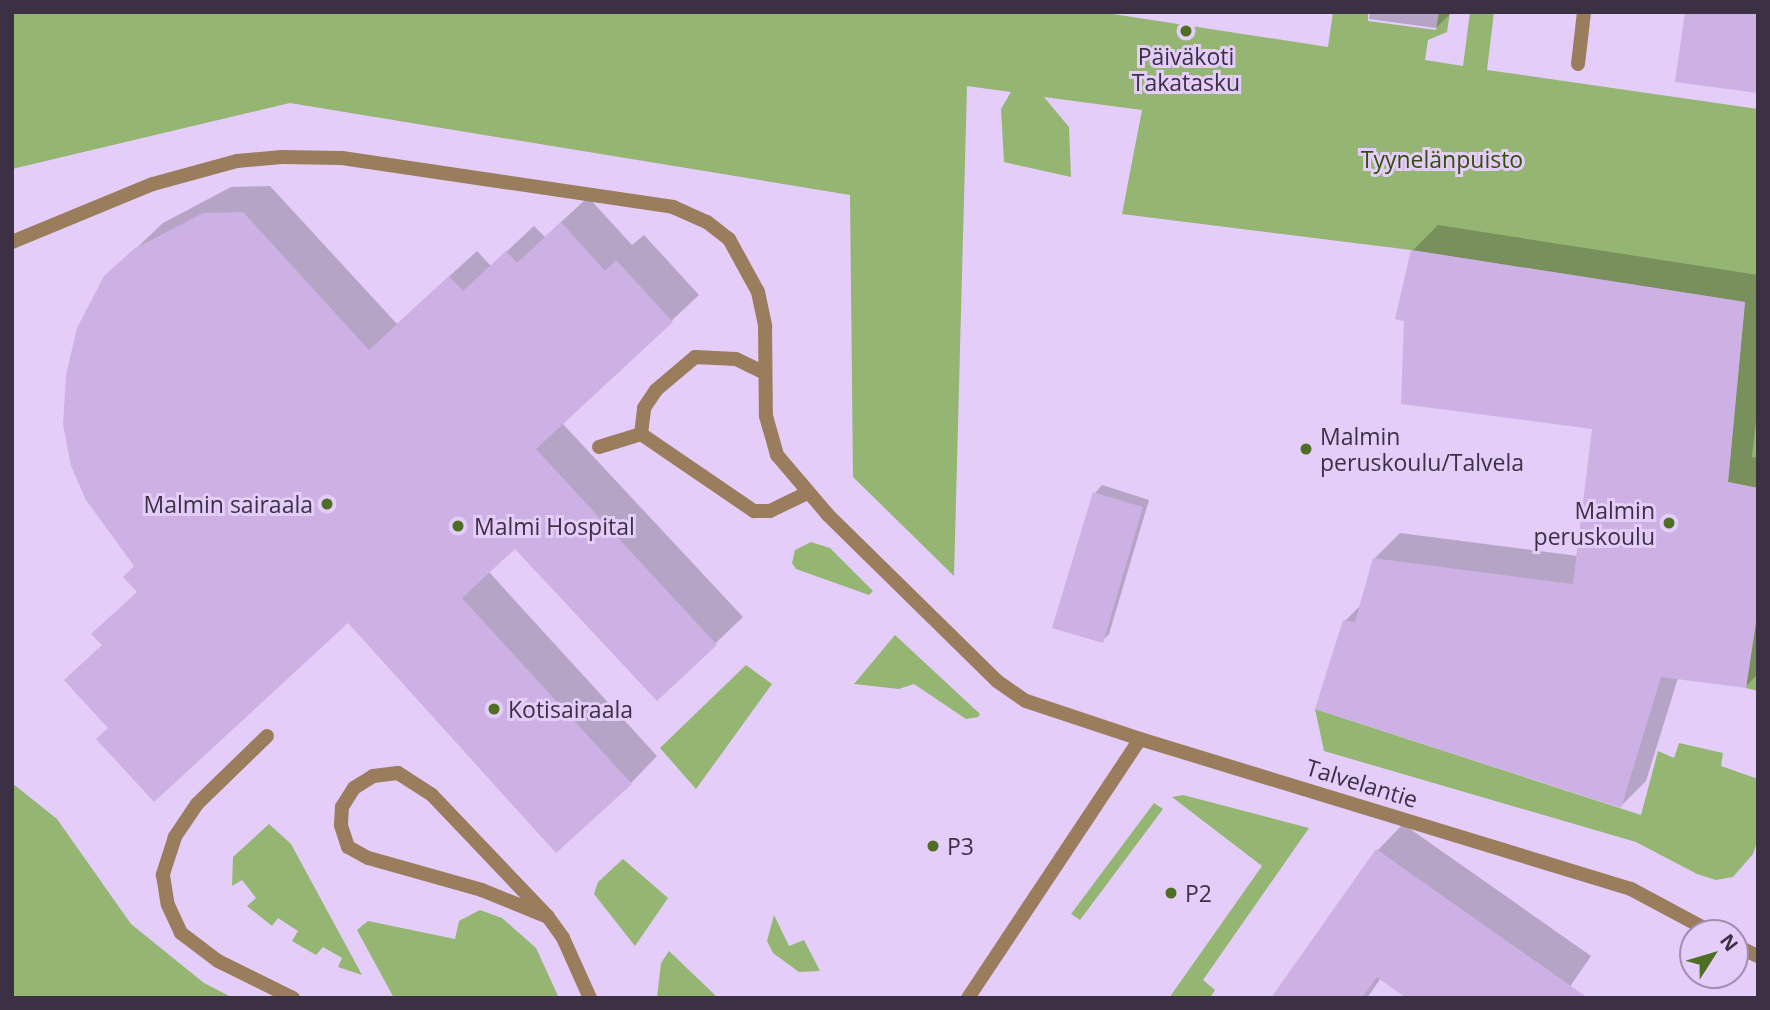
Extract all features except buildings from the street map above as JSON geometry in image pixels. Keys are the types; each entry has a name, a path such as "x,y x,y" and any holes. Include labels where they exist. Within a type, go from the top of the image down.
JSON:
{"street":[{"path":"1578,64 1584,12"},
{"name":"Talvelantie","path":"12,242 153,184 237,161 282,157 342,158 673,207 707,222 729,239 745,262 765,326 765,373 770,436 777,455 807,493 997,681 1026,701 1630,889 1687,919"},
{"path":"641,434 644,408 656,390 695,357 736,359 765,373"},
{"path":"599,447 641,434"},
{"path":"641,434 754,511 770,511 807,493"},
{"path":"267,736 197,804 175,837 163,875 168,905 181,933 218,961 293,998"},
{"path":"968,998 1140,738"},
{"path":"548,917 482,890 368,858 348,846 341,825 342,807 354,788 373,776 398,772 432,795 548,917 563,937 590,998"}],"green space":[{"name":"Tyynelänpuisto","path":"12,12 1100,12 1328,47 1333,12 1368,12 1368,21 1436,30 1439,12 1450,12 1447,32 1428,40 1425,60 1463,66 1470,12 1494,12 1487,70 1758,109 1758,488 1728,482 1745,302 1411,250 1122,214 1142,110 1044,97 1069,127 1071,177 1004,162 1001,109 1011,92 967,86 954,576 853,477 850,195 290,103 12,169"},
{"path":"811,542 830,548 873,591 869,595 796,569 792,563 795,550"},
{"path":"1758,609 1758,691 1746,688"},
{"path":"895,635 980,714 978,717 966,719 914,684 899,689 854,684"},
{"path":"746,665 772,684 696,789 660,748"},
{"path":"1315,709 1641,815 1658,751 1674,758 1679,743 1723,753 1721,766 1758,779 1758,839 1753,854 1733,877 1716,880 1697,874 1636,842 1324,751"},
{"path":"12,783 57,819 131,924 204,983 233,998 12,998"},
{"path":"1183,795 1309,828 1203,980 1215,990 1210,998 1169,998 1262,866 1172,797"},
{"path":"1154,803 1163,809 1080,920 1071,914"},
{"path":"269,824 291,844 362,975 338,967 342,958 323,947 316,955 292,941 298,931 278,918 272,926 247,906 256,898 242,880 232,886 233,857"},
{"path":"623,859 668,898 635,946 594,894 598,882"},
{"path":"480,910 502,918 536,948 559,998 394,998 357,930 368,921 455,939 459,921"},
{"path":"774,915 789,946 804,940 820,971 799,972 773,953 767,941"},
{"path":"669,951 716,996 714,998 657,998 661,963"}],"place":[{"name":"Päiväkoti Takatasku","path":"1186,31"},
{"name":"Malmin peruskoulu/Talvela","path":"1306,449"},
{"name":"Malmin sairaala","path":"327,504"},
{"name":"Malmin peruskoulu","path":"1669,523"},
{"name":"Malmi Hospital","path":"458,526"},
{"name":"Kotisairaala","path":"494,709"},
{"name":"P3","path":"933,846"},
{"name":"P2","path":"1171,893"}]}
